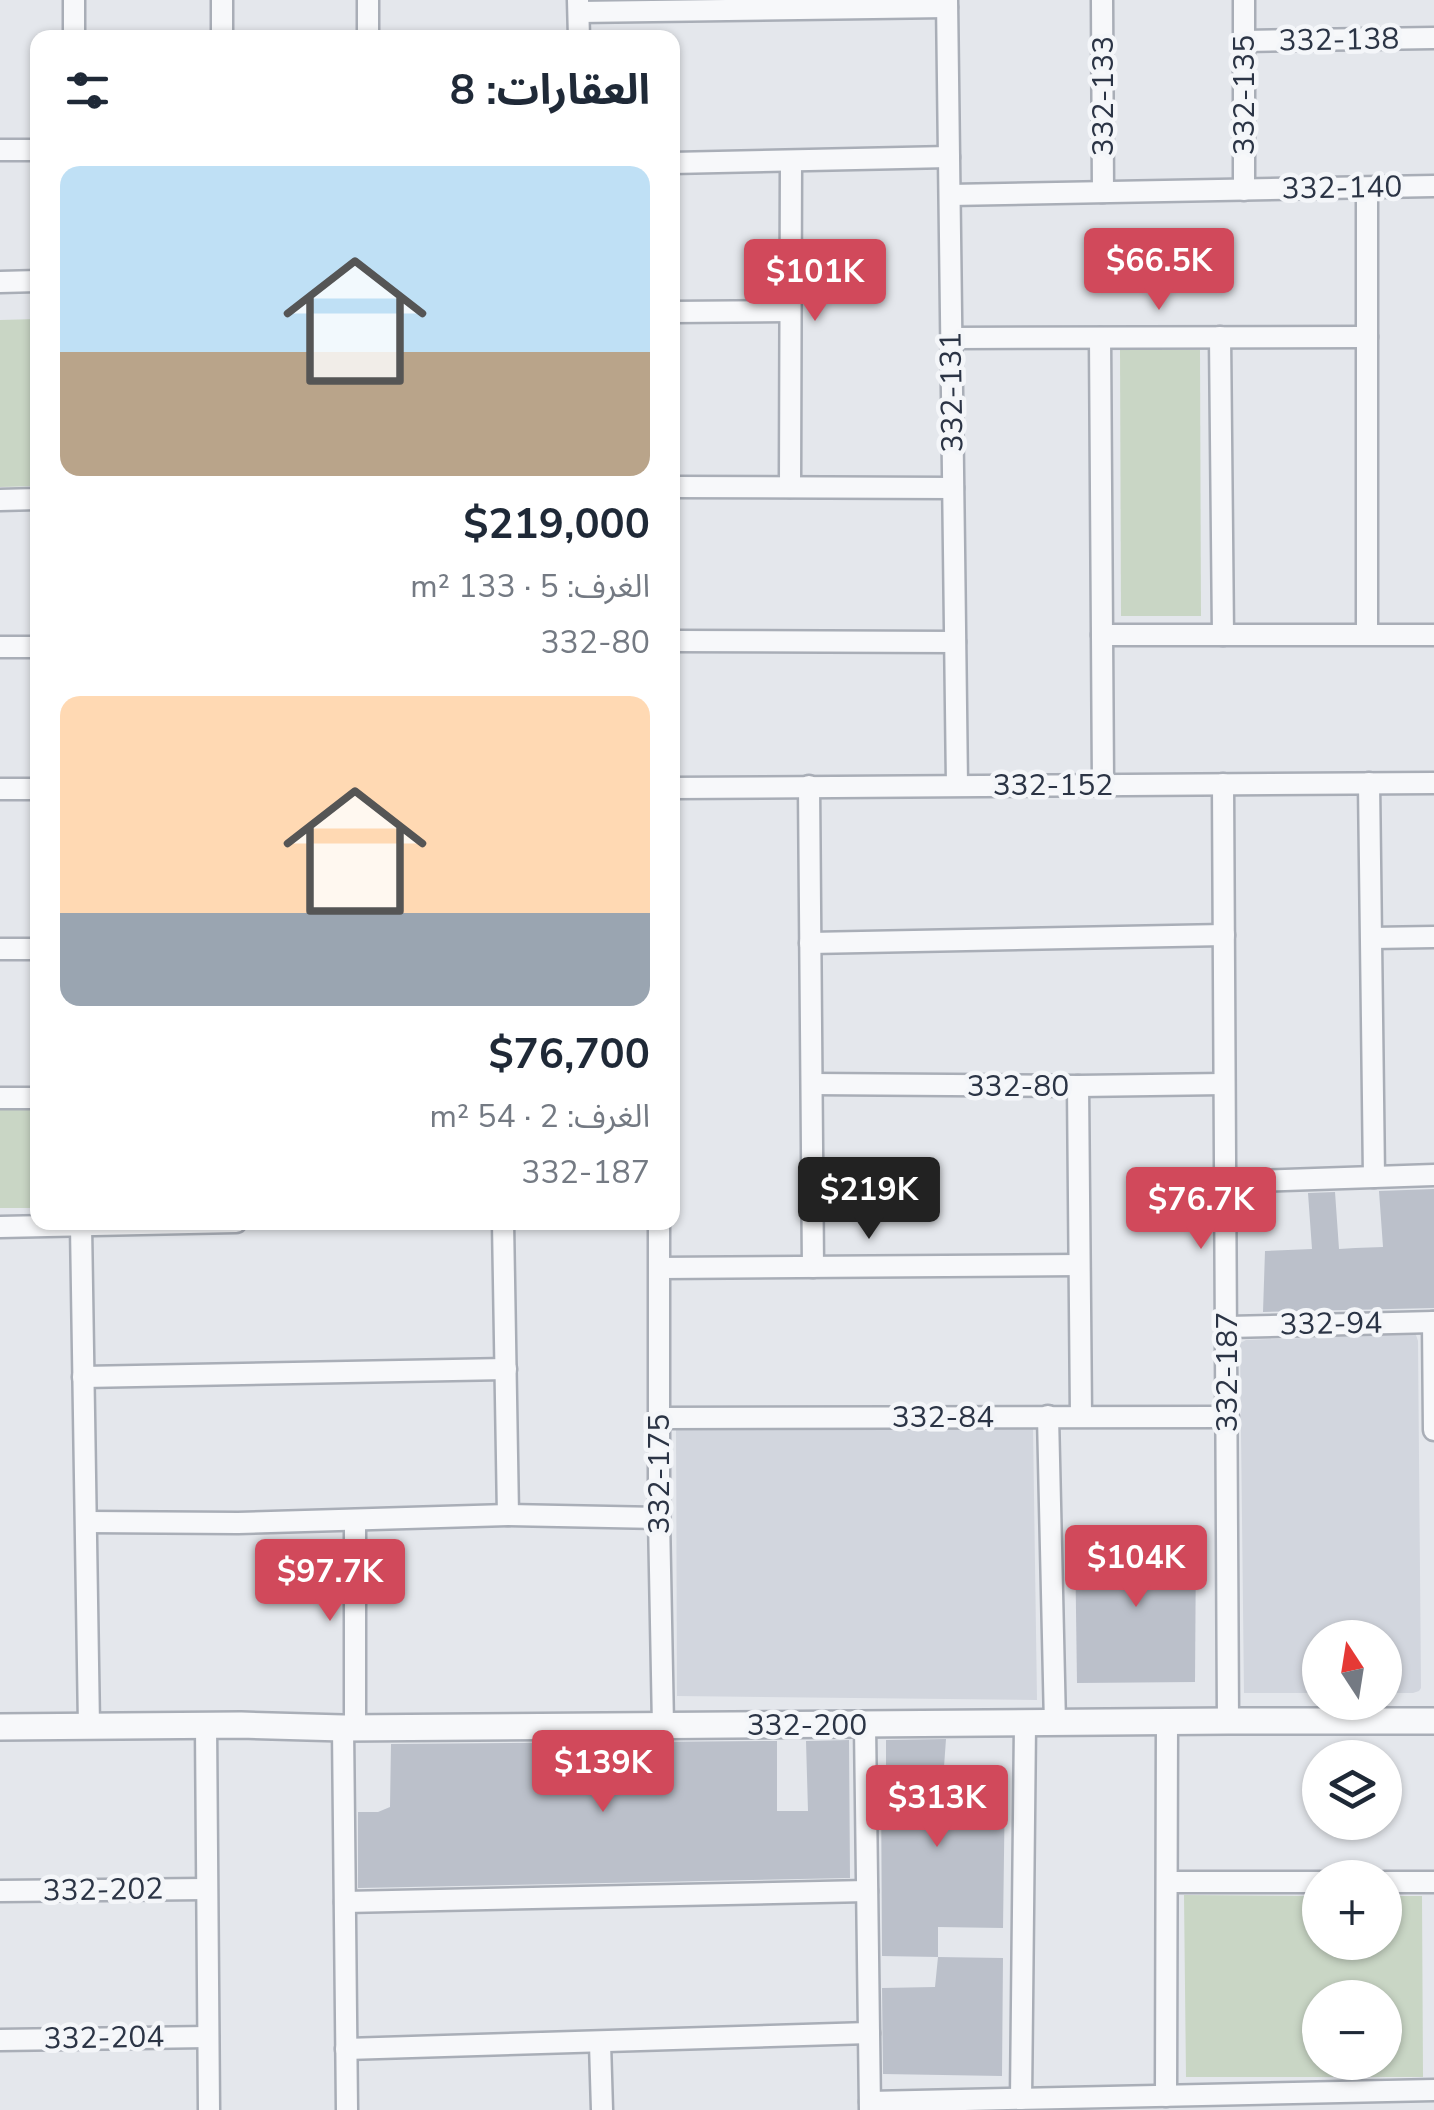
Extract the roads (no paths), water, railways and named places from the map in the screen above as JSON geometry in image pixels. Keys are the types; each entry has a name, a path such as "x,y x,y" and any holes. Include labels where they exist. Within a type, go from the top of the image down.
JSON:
{"street":[{"path":"74,0 74,30"},
{"path":"222,0 222,30"},
{"path":"368,0 368,30"},
{"name":"332-133","path":"1102,0 1103,192"},
{"name":"332-135","path":"1244,0 1244,190"},
{"path":"578,6 947,4"},
{"name":"332-131","path":"947,4 956,785"},
{"name":"332-138","path":"1244,41 1434,38"},
{"path":"0,150 30,150"},
{"path":"680,163 949,157"},
{"path":"790,488 791,160"},
{"name":"332-140","path":"950,195 1434,186"},
{"path":"1367,188 1368,634"},
{"path":"0,282 30,281"},
{"path":"680,312 790,311"},
{"path":"1220,337 1223,635"},
{"path":"951,338 1367,337"},
{"path":"1100,338 1103,784"},
{"path":"680,487 953,488"},
{"path":"0,500 30,499"},
{"path":"1102,635 1434,634"},
{"path":"680,641 955,642"},
{"path":"0,648 30,648"},
{"path":"1370,783 1374,1177"},
{"name":"332-152","path":"680,788 1434,783"},
{"name":"332-187","path":"1223,784 1228,1721"},
{"path":"809,786 813,1267"},
{"path":"0,789 30,789"},
{"path":"810,943 1224,936"},
{"path":"1372,938 1434,937"},
{"path":"0,949 30,949"},
{"name":"332-80","path":"812,1084 1224,1084"},
{"path":"1078,1086 1081,1416"},
{"path":"0,1098 30,1098"},
{"path":"1225,1182 1434,1176"},
{"path":"0,1227 30,1227"},
{"path":"81,1230 89,1726"},
{"path":"503,1230 508,1516"},
{"name":"332-175","path":"659,1230 658,1518 663,1725"},
{"path":"660,1268 1079,1265"},
{"path":"1433,1322 1434,1430"},
{"name":"332-94","path":"1228,1327 1433,1322"},
{"path":"84,1377 506,1369"},
{"path":"1048,1416 1055,1724"},
{"name":"332-84","path":"659,1418 1228,1417"},
{"path":"87,1522 508,1516 658,1518"},
{"path":"347,2110 345,1902 355,1520"},
{"path":"1166,2096 1167,1721"},
{"name":"332-200","path":"0,1726 349,1728 1434,1721"},
{"path":"1021,2100 1025,1724"},
{"path":"206,1726 209,2110"},
{"path":"865,1726 870,2106 1434,2090"},
{"path":"1168,1882 1302,1882"},
{"path":"1402,1882 1434,1882"},
{"name":"332-202","path":"0,1891 206,1889"},
{"path":"345,1902 867,1891"},
{"path":"346,2049 869,2033"},
{"name":"332-204","path":"0,2040 208,2036"},
{"path":"600,2042 602,2110"}]}
